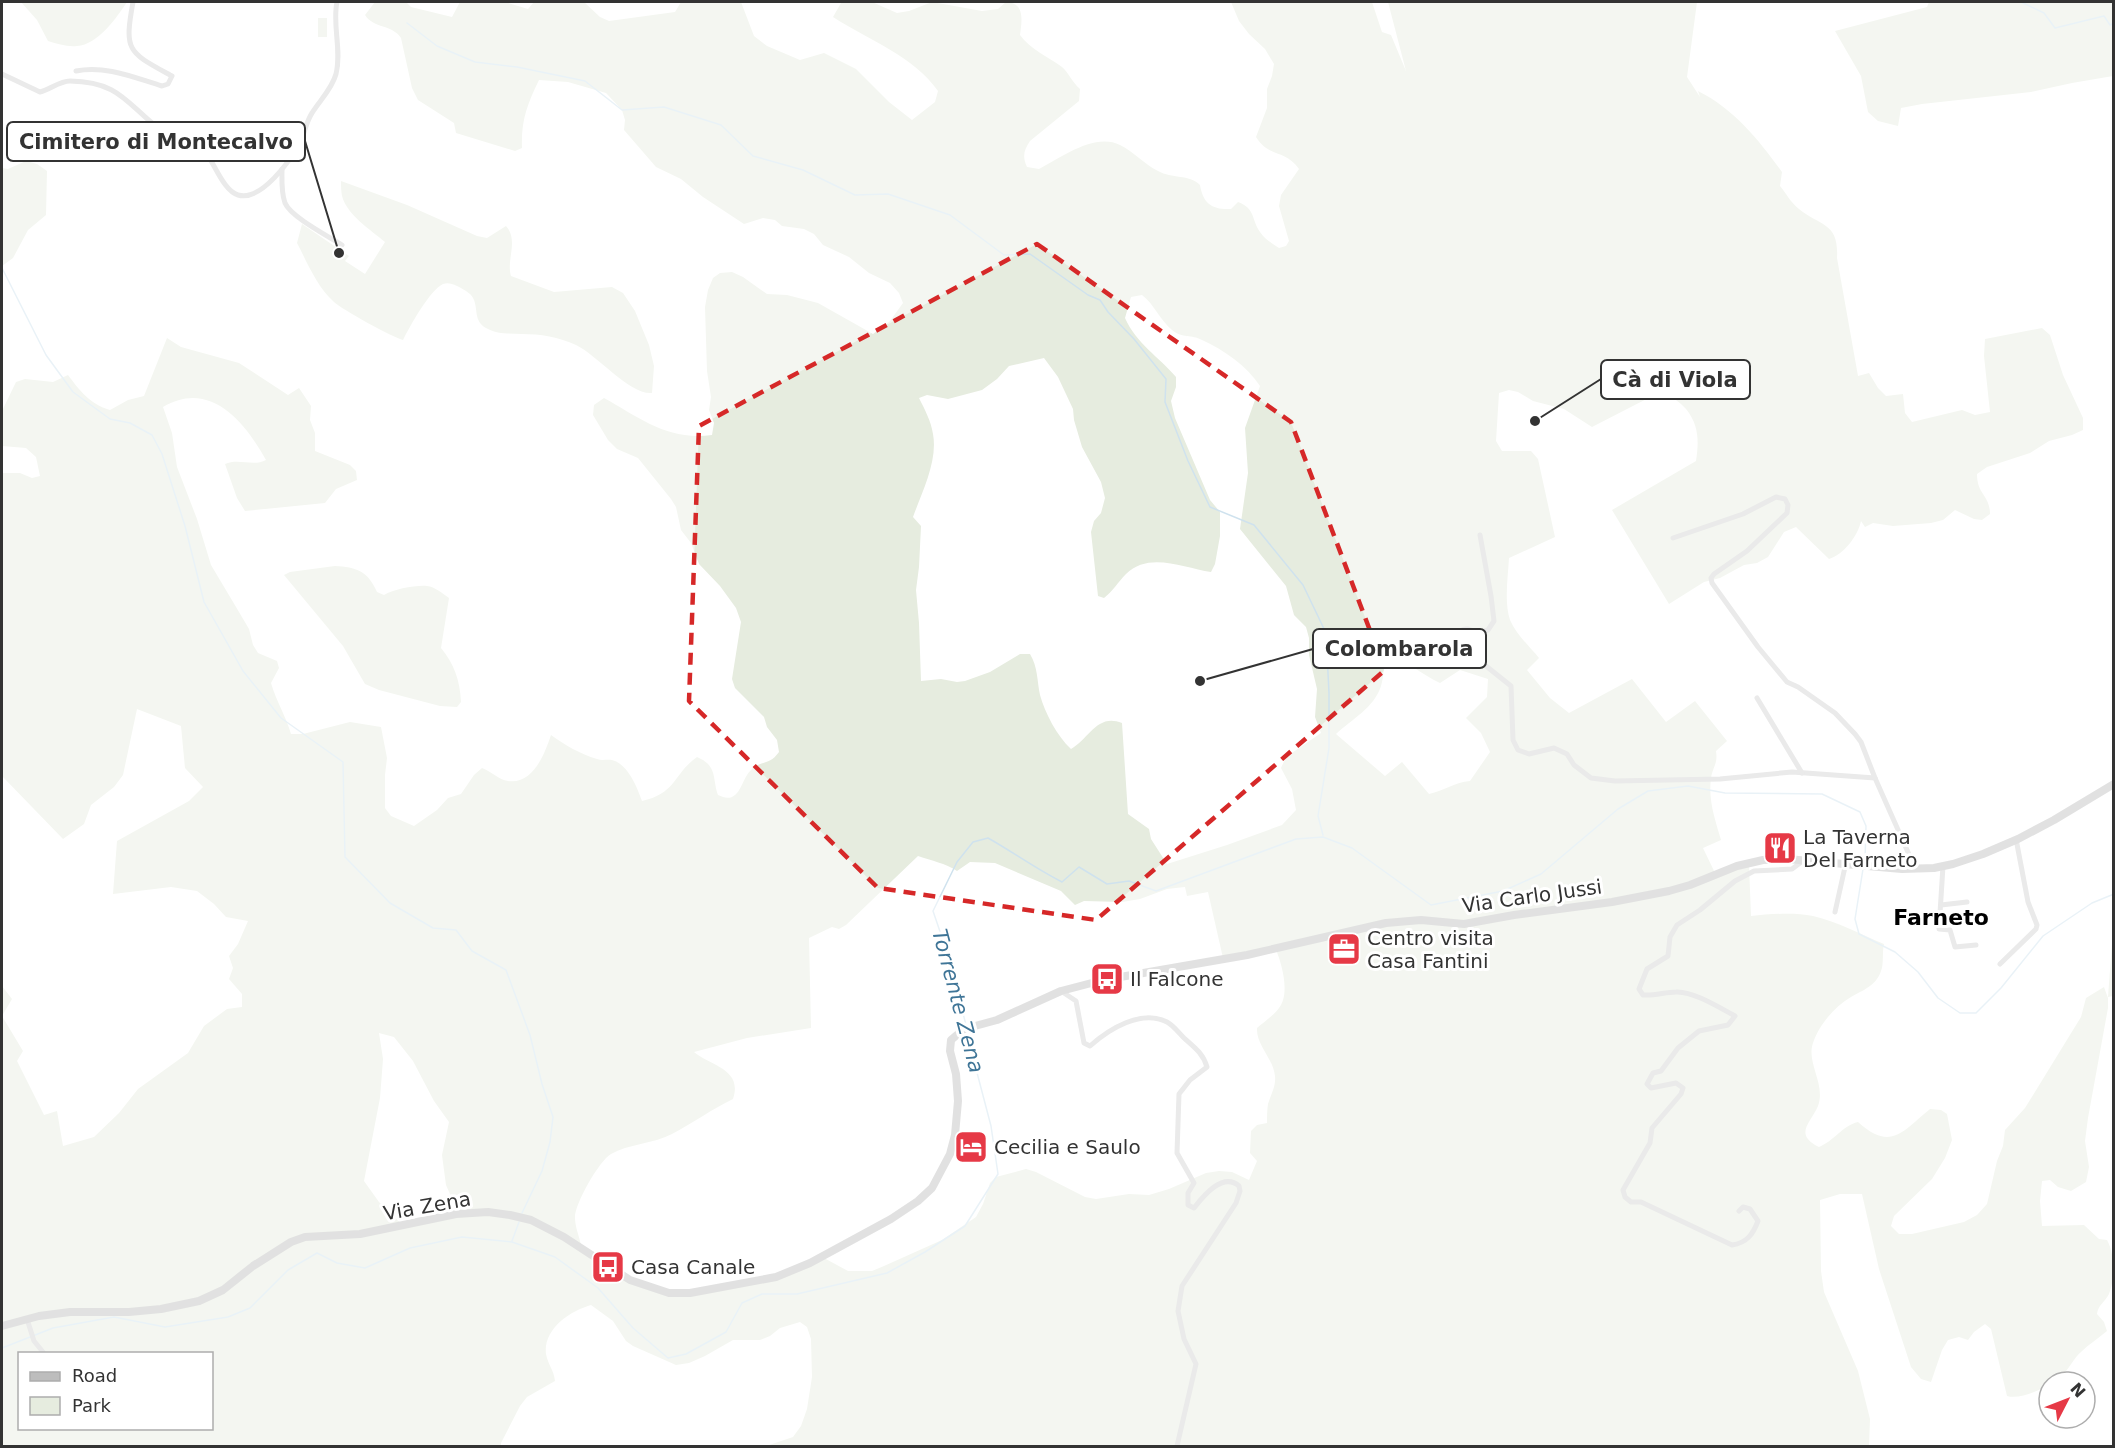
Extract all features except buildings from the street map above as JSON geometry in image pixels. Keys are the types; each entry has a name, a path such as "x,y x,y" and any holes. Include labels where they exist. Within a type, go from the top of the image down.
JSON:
{"street":[{"path":"76,71 94,69 119,73 162,86 168,84 172,76 147,63 135,54 130,46 128,28 133,2"},
{"path":"2,74 40,92 69,81 99,84 114,90 156,127 170,136 201,147 228,189 237,195 245,196 260,191 282,169 299,145 311,114 330,88 336,75 337,2"},
{"path":"282,169 283,195 286,205 297,216 342,245"},
{"path":"1673,538 1743,514 1776,497 1785,500 1788,505 1787,513 1747,551 1714,574 1712,583 1758,647 1787,682 1835,713 1861,742 1915,868"},
{"path":"1480,535 1494,621 1488,630 1478,632 1466,629 1461,631 1457,641 1511,686 1513,740 1518,750 1529,754 1554,748 1567,754 1574,765 1591,778 1615,781 1720,779 1792,772 1875,778"},
{"path":"1757,698 1802,773"},
{"name":"Via Carlo Jussi","path":"982,1024 997,1020 1061,991 1103,980 1248,955 1386,923 1428,921 1464,924 1612,902 1669,891 1737,866 1763,860 1803,860 1849,866 1915,868 1943,866 1983,854 2016,839 2054,820 2114,784"},
{"path":"2000,964 2037,928 2028,902 2016,839"},
{"path":"1739,1211 1743,1207 1750,1209 1758,1221 1753,1233 1742,1244 1732,1245 1641,1202 1631,1202 1625,1197 1623,1190 1650,1143 1652,1128 1681,1094 1683,1088 1676,1083 1651,1088 1647,1084 1653,1073 1661,1071 1678,1048 1699,1031 1728,1025 1735,1016 1706,1001 1678,992 1643,996 1639,989 1647,969 1668,956 1670,937 1677,925 1700,910 1735,881 1754,871 1792,869 1803,860"},
{"path":"1835,912 1849,866"},
{"path":"1943,866 1939,929 1950,930 1955,947 1976,945"},
{"path":"1941,905 1967,902"},
{"path":"1061,991 1076,1001 1084,1043 1090,1046 1124,1023 1150,1018 1167,1022 1204,1056 1207,1067 1190,1080 1179,1094 1177,1153 1194,1183 1188,1193 1188,1205 1194,1208 1216,1186 1226,1180 1239,1186 1240,1191 1236,1203 1182,1286 1178,1311 1184,1339 1196,1364 1177,1446"},
{"name":"Via Zena","path":"2,1326 70,1312 129,1312 161,1309 200,1301 224,1290 253,1266 291,1242 305,1237 360,1234 456,1214 488,1212 510,1215 536,1223 564,1237 630,1281 669,1293 690,1293 776,1277 810,1263 871,1230 904,1210 932,1188 950,1154 955,1135 958,1101 956,1074 950,1051 951,1040 968,1028 982,1024"},
{"path":"29,1322 34,1341 43,1352"}],"highlighted area":[{"path":"1037,244 1291,422 1385,670 1096,920 878,888 689,701 699,426"}],"green space":[{"path":"21,2 127,2 99,36 85,44 73,46 48,41 37,20"},
{"path":"375,2 406,2 411,7 452,17 460,2 505,2 528,9 534,2 584,2 600,17 609,21 675,12 681,2 741,2 754,36 767,46 800,60 824,53 856,69 889,102 912,120 935,102 938,91 928,79 903,58 833,17 841,3 872,2 897,13 932,2 982,11 998,9 1006,2 1012,3 1021,13 1020,35 1034,49 1062,67 1080,89 1079,101 1030,141 1024,153 1027,167 1039,169 1089,144 1110,142 1120,145 1158,171 1196,182 1200,185 1206,201 1214,207 1231,209 1238,202 1244,205 1250,211 1262,235 1279,248 1286,246 1289,241 1279,206 1281,195 1299,169 1288,159 1266,148 1256,137 1267,108 1267,89 1274,64 1265,49 1239,21 1231,2 1372,2 1382,32 1391,35 1406,71 1388,2 1697,2 1687,77 1700,97 1698,91 1723,107 1755,137 1782,172 1780,186 1793,204 1832,231 1837,246 1837,258 1858,376 1869,373 1886,396 1903,394 1905,413 1912,422 1962,410 1975,415 1990,412 1984,356 1985,339 2042,328 2050,335 2063,375 2083,418 2083,430 2049,441 2030,453 1987,467 1977,474 1979,486 1988,503 1990,514 1982,520 1974,519 1955,510 1943,520 1931,523 1893,526 1873,523 1865,527 1861,521 1857,533 1849,544 1829,559 1796,527 1784,532 1768,557 1757,563 1744,565 1720,578 1704,582 1669,604 1612,510 1696,461 1698,440 1696,427 1684,406 1664,390 1592,427 1564,409 1533,401 1518,392 1509,390 1499,393 1496,441 1502,451 1531,451 1538,459 1555,537 1509,558 1507,597 1510,620 1519,635 1539,658 1527,670 1550,698 1569,713 1632,679 1666,722 1695,701 1727,741 1716,751 1710,786 1721,840 1703,848 1716,875 1749,865 1751,916 1790,914 1813,916 1884,944 1879,976 1869,987 1833,1011 1823,1023 1813,1043 1812,1058 1820,1098 1805,1133 1811,1142 1819,1147 1858,1122 1879,1136 1888,1137 1904,1131 1930,1109 1941,1110 1947,1114 1952,1140 1945,1158 1932,1179 1894,1216 1891,1226 1899,1234 1912,1234 1964,1222 1977,1215 1987,1204 2003,1146 2005,1130 2025,1108 2081,1017 2086,998 2104,987 2108,998 2108,1008 2085,1141 2089,1167 2086,1182 2071,1191 2058,1187 2050,1180 2042,1181 2040,1201 2042,1226 2084,1225 2099,1239 2107,1240 2113,1259 2109,1294 2097,1314 2104,1322 2107,1331 2087,1346 2067,1370 2037,1370 2037,1390 2022,1396 2007,1396 1991,1329 1985,1324 1968,1340 1959,1337 1948,1340 1942,1350 1931,1382 1921,1379 1911,1367 1879,1269 1862,1194 1840,1194 1820,1200 1821,1271 1824,1292 1858,1371 1870,1419 1869,1446 766,1446 793,1437 801,1426 807,1409 812,1377 811,1339 807,1327 800,1322 780,1328 760,1340 733,1340 705,1356 689,1363 676,1365 633,1346 626,1341 613,1321 591,1305 567,1317 553,1329 546,1345 546,1354 555,1381 527,1397 501,1446 2,1446 2,1016 23,1051 17,1061 44,1115 57,1111 63,1146 94,1137 119,1113 138,1089 188,1053 204,1026 227,1009 242,1007 242,994 229,979 233,968 229,956 238,944 248,921 226,917 197,891 171,887 113,894 117,841 189,801 203,787 185,768 181,726 137,709 123,775 114,787 91,805 84,824 63,839 2,776 2,473 20,473 32,478 40,476 36,457 26,448 2,446 2,411 16,382 25,379 53,382 68,375 91,401 110,410 128,400 144,396 167,338 181,347 239,363 288,395 299,388 311,406 310,420 315,433 315,451 350,465 356,471 357,480 336,489 325,503 245,511 237,498 225,464 230,462 256,463 266,460 248,432 237,419 211,401 196,398 180,400 163,407 172,433 177,467 197,519 211,565 249,629 253,645 258,653 277,661 279,668 271,683 291,734 303,734 350,722 381,727 387,758 385,808 391,816 414,826 437,810 448,798 461,794 474,775 482,768 508,781 524,778 537,766 551,735 585,755 599,760 618,762 631,777 642,801 662,793 697,757 711,768 718,795 727,798 738,792 751,770 779,752 777,740 767,727 764,717 735,688 732,679 741,622 736,608 720,586 699,564 691,543 681,530 676,507 671,499 638,458 617,449 608,440 593,415 594,405 604,398 642,420 668,431 682,435 712,435 714,423 709,410 711,397 707,371 705,307 713,278 720,273 732,272 767,294 787,295 818,303 873,334 890,321 903,303 899,293 890,283 869,273 849,257 823,245 814,234 804,229 782,226 775,220 763,218 744,224 703,197 681,179 656,167 624,130 625,120 622,110 606,93 568,82 539,80 526,113 522,148 515,151 456,133 454,123 418,100 412,88 401,38 393,30 373,23 365,15","holes":["1142,295 1172,330 1180,335 1198,338 1227,354 1242,365 1260,386 1245,428 1248,473 1240,529 1286,586 1294,615 1306,627 1309,638 1309,655 1317,689 1315,717 1321,733 1286,757 1281,768 1292,789 1296,810 1282,825 1167,864 1151,839 1149,829 1128,814 1122,723 1106,721 1100,724 1071,749 1056,731 1045,709 1040,695 1035,664 1030,654 1020,654 990,672 965,681 941,679 921,681 916,590 921,526 913,517 931,466 934,444 931,425 919,398 927,395 948,399 982,390 1009,366 1044,358 1058,377 1073,409 1082,447 1101,482 1105,498 1101,513 1094,521 1091,532 1098,596 1104,598 1126,574 1145,563 1167,563 1211,572 1215,564 1220,536 1220,512 1210,500 1175,418 1171,401 1176,387 1176,377 1141,342 1125,318 1131,297","1386,653 1440,683 1460,670 1488,679 1487,697 1466,718 1481,733 1490,752 1470,781 1429,794 1402,762 1385,776 1336,734 1373,701 1382,682","918,856 957,871 970,862 995,863 1061,891 1075,905 1084,901 1122,902 1140,899 1167,889 1185,887 1187,896 1208,892 1223,958 1276,950 1284,978 1283,999 1273,1014 1257,1028 1259,1040 1274,1069 1275,1080 1268,1104 1267,1123 1257,1125 1251,1131 1250,1153 1257,1161 1249,1180 1232,1172 1219,1171 1206,1173 1149,1195 1129,1194 1096,1199 1085,1197 1026,1169 996,1177 990,1183 976,1217 942,1240 872,1271 848,1271 824,1258 785,1273 668,1294 625,1276 581,1245 575,1218 576,1212 588,1184 606,1158 618,1151 672,1134 733,1099 735,1089 730,1075 724,1069 694,1052 747,1038 811,1028 809,938 832,927 839,929 846,925","379,1033 394,1037 413,1061 434,1101 449,1122 442,1155 446,1185 457,1210 416,1218 404,1226 379,1202 364,1181 380,1098 383,1059"]},
{"path":"1929,2 2113,2 2113,76 2031,92 1901,108 1898,126 1878,121 1868,112 1861,76 1835,31 1927,7"},
{"path":"318,18 327,18 327,37 318,37"},
{"path":"26,161 37,164 47,171 46,215 28,230 13,258 2,266 2,168 8,169"},
{"path":"341,181 407,205 477,236 487,238 506,226 512,237 511,276 554,292 612,287 623,293 635,311 649,345 654,366 652,393 634,388 570,342 543,335 499,333 486,328 478,319 472,296 452,284 443,284 432,293 403,340 339,306 317,282 297,243 302,224 349,256 345,261 365,274 385,242 349,210 342,196"},
{"path":"335,566 360,571 370,579 377,592 384,595 405,588 427,586 449,598 441,648 453,666 458,679 461,702 457,707 440,706 379,690 365,684 343,646 284,575 290,572"},
{"path":"2113,930 2113,996 2108,997"},
{"path":"2,986 12,999 2,1016"}],"waterway":[{"path":"2021,2 2044,13 2055,28 2104,16 2110,25 2114,23"},
{"path":"407,23 437,46 475,62 517,67 585,81 622,110 664,107 721,125 753,156 803,170 855,195 888,194 950,215 1004,255 1030,254 1088,295 1100,300 1166,379 1165,402 1188,461 1210,507 1254,525 1303,585 1326,633 1329,748 1318,816 1323,835"},
{"path":"2,268 46,355 73,392 110,419 130,423 152,435 162,454 185,526 204,602 243,671 281,718 343,762 345,857 390,903 433,928 456,930 472,951 506,970 530,1035 553,1117 550,1142 542,1171 522,1213"},
{"name":"Torrente Zena","path":"966,1025 948,955 933,911 957,862 973,842 988,838 1062,882 1079,867 1107,884 1129,881 1156,891 1296,839 1323,837 1352,848 1431,905 1503,891 1541,874 1618,809 1648,791 1688,786 1725,793 1822,794 1860,812 1866,826 1865,861"},
{"name":"Torrente Zena","path":"1863,869 1855,919 1859,934 1895,952 1918,972 1938,998 1960,1013 1976,1013 2001,988 2043,936 2092,903 2114,894"},
{"name":"Torrente Zena","path":"2,1348 53,1328 114,1317 165,1327 228,1317 250,1308 288,1270 317,1253 337,1263 365,1268 410,1248 462,1237 512,1242 555,1257 598,1288 633,1328 668,1358 686,1354 726,1332 742,1303 762,1294 797,1294 887,1273 965,1226 998,1174 991,1126 969,1032"},
{"path":"512,1241 519,1222"}],"place":[{"name":"Cimitero di Montecalvo","path":"339,253"},
{"name":"Cà di Viola","path":"1535,421"},
{"name":"Colombarola","path":"1200,681"},
{"name":"La Taverna Del Farneto","path":"1780,848"},
{"name":"Centro visita Casa Fantini","path":"1344,949"},
{"name":"Il Falcone","path":"1107,979"},
{"name":"Cecilia e Saulo","path":"971,1147"},
{"name":"Casa Canale","path":"608,1267"}],"district":[{"name":"Farneto","path":"1941,917"}]}
